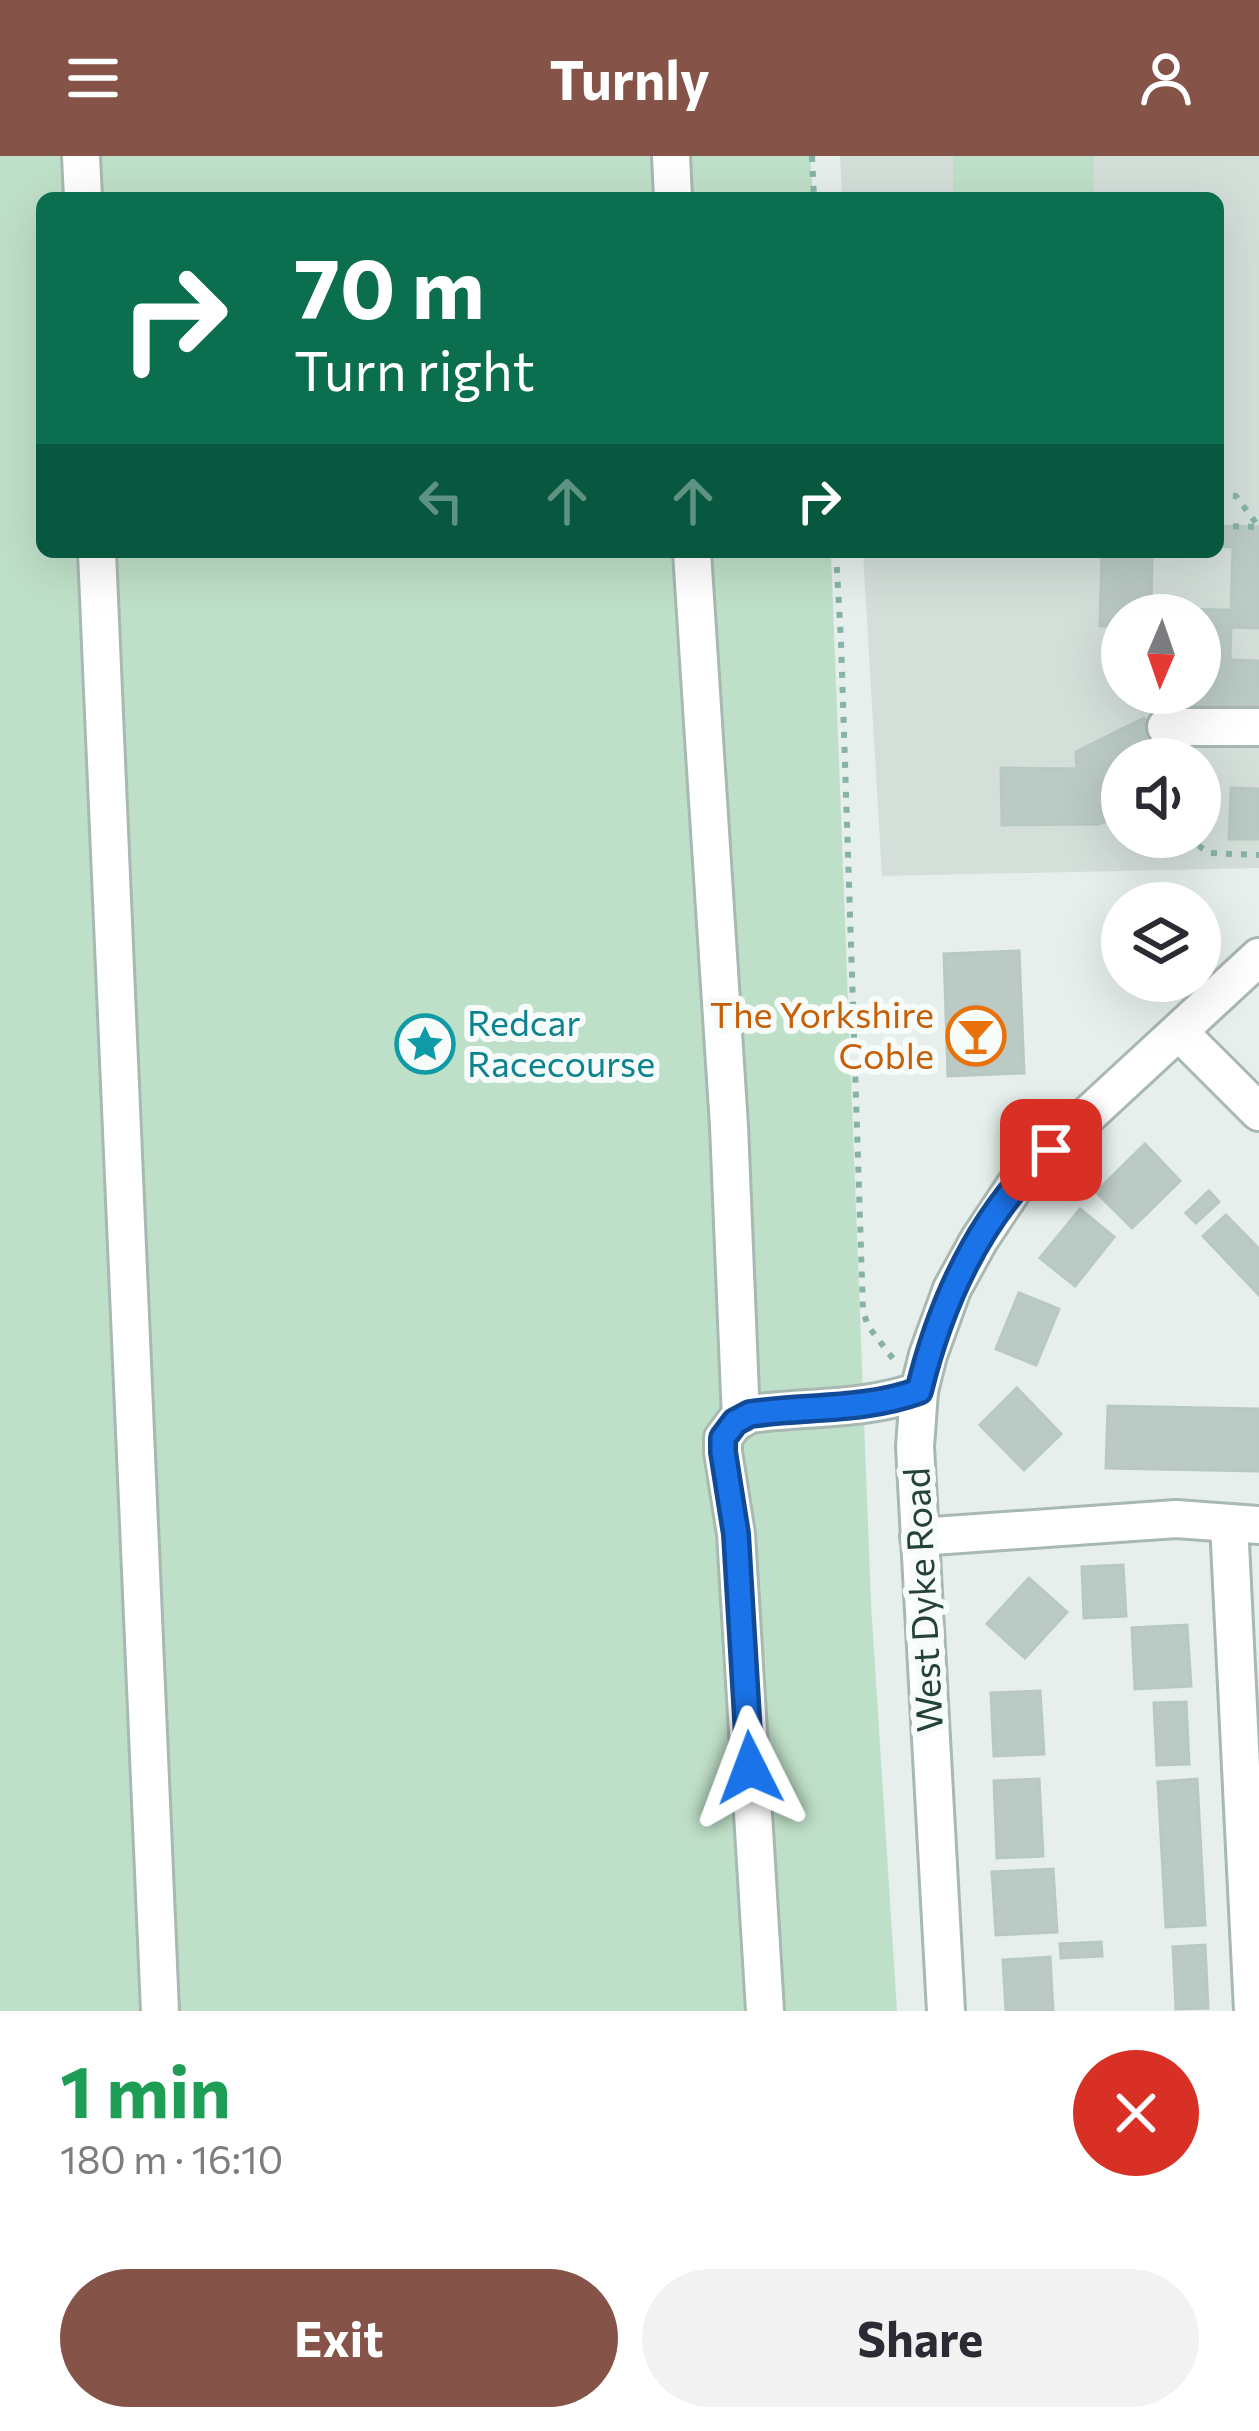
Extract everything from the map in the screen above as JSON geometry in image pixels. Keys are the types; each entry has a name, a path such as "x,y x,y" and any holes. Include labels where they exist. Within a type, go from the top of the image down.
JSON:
{"street":[{"path":"82,156 83,192"},
{"path":"671,156 673,192"},
{"path":"97,558 160,2011"},
{"path":"692,558 729,1126 741,1419"},
{"path":"1166,727 1259,727"},
{"name":"West Dyke Road","path":"946,2011 915,1448 919,1391 928,1355 952,1289 1021,1177 1259,957"},
{"path":"1180,1033 1259,1112"},
{"path":"765,2011 736,1534 723,1438 741,1419 765,1412 889,1402 919,1391"},
{"path":"919,1537 1176,1519 1244,1524 1253,2011"}],"path":[{"path":"812,156 814,192"},
{"path":"1224,495 1236,496 1259,527"},
{"path":"1224,526 1259,527"},
{"path":"836,558 863,1311 868,1327 919,1391"},
{"path":"1221,853 1259,855"}],"shaded area":[{"path":"840,156 1259,156 1259,868 882,876 863,558 1224,558 1224,192 842,192"}],"green space":[{"name":"Redcar Racecourse","path":"0,156 810,156 813,192 36,192 36,558 831,558 871,1604 897,2011 0,2011"},
{"path":"953,156 1094,156 1094,192 953,192"}],"building":[{"path":"1224,526 1259,527 1259,628 1231,627 1230,660 1259,661 1259,712 1221,711 1221,610 1231,610 1233,547 1224,546"},
{"path":"1102,558 1152,558 1151,594 1101,594 1100,626"},
{"path":"1144,718 1153,738 1104,738"},
{"path":"1101,740 1101,823 1002,825 1001,768 1077,769 1076,752"},
{"path":"1231,788 1259,789 1259,839 1229,839"},
{"path":"1019,951 1024,1073 948,1076 944,954"},
{"path":"1145,1144 1180,1181 1132,1228 1096,1192"},
{"path":"1209,1191 1219,1202 1196,1223 1186,1213"},
{"path":"1080,1209 1114,1237 1075,1286 1040,1258"},
{"path":"1226,1215 1259,1249 1259,1295 1203,1236"},
{"path":"1019,1293 1059,1309 1036,1365 996,1349"},
{"path":"1017,1388 1061,1434 1024,1470 980,1425"},
{"path":"1108,1406 1259,1409 1259,1471 1106,1468"},
{"path":"1123,1565 1126,1616 1084,1618 1082,1567"},
{"path":"1029,1578 1067,1612 1025,1658 987,1624"},
{"path":"1187,1625 1191,1686 1135,1689 1132,1628"},
{"path":"1040,1691 1044,1754 994,1756 991,1693"},
{"path":"1186,1702 1189,1764 1157,1765 1154,1703"},
{"path":"1039,1779 1043,1856 997,1858 994,1781"},
{"path":"1197,1779 1205,1925 1166,1927 1158,1782"},
{"path":"1053,1869 1057,1932 996,1935 992,1872"},
{"path":"1101,1942 1102,1956 1061,1958 1060,1944"},
{"path":"1205,1945 1208,2008 1176,2009 1173,1947"},
{"path":"1050,1957 1053,2011 1006,2011 1003,1960"}],"place":[{"name":"The Yorkshire Coble","path":"976,1036"},
{"name":"Redcar Racecourse","path":"425,1044"}],"route":[{"path":"750,1768 736,1534 723,1438 735,1422 750,1414 864,1406 919,1391 952,1289 1021,1177 1051,1150"}]}
